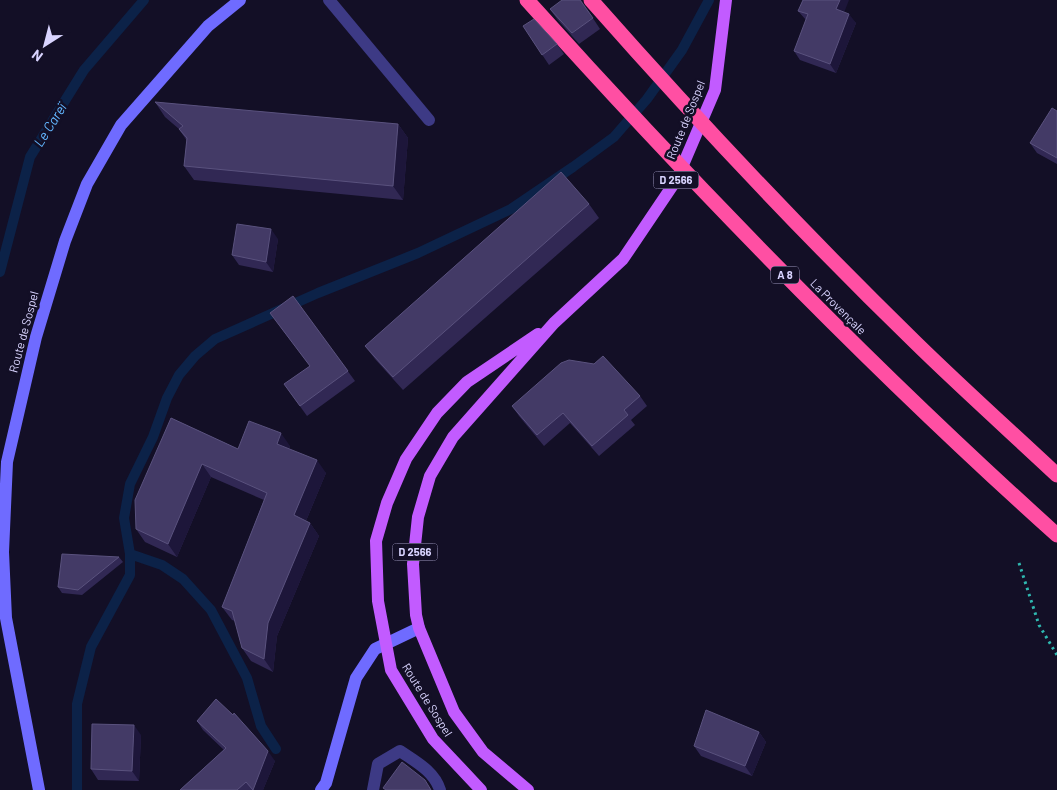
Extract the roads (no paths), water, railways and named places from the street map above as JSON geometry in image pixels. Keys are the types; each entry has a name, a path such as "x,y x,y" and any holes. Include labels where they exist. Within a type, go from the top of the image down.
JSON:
{"highway":[{"name":"La Provençale","path":"527,0 694,181 796,285 903,393 1057,535"},
{"path":"590,0 654,71 916,344 1057,475"}],"main road":[{"name":"Route de Sospel","path":"528,790 483,752 454,712 419,628 416,615 414,564 418,517 430,476 453,437 554,322 623,259 677,179 715,90 726,0"},
{"name":"Route de Sospel","path":"481,790 433,739 391,670 378,601 376,541 387,503 406,459 437,414 467,382 554,322"}],"street":[{"name":"Route de Sospel","path":"39,790 6,618 3,552 7,462 36,337 65,241 87,184 120,125 208,26 240,0"},
{"path":"321,790 326,783 356,678 375,649 419,628"}],"lane":[{"path":"329,0 429,120"},
{"path":"373,790 378,764 400,751 426,769 438,782 440,790"}],"waterway":[{"name":"Le Careï","path":"0,272 30,157 84,70 144,0"},
{"path":"77,790 77,704 91,647 130,575 130,554 124,518 130,484 153,437 167,398 179,375 195,356 215,339 318,293 418,253 511,209 573,167 614,137 647,99 682,50 709,0"},
{"path":"130,554 162,565 183,579 211,610 247,678 261,726 276,749"}]}
